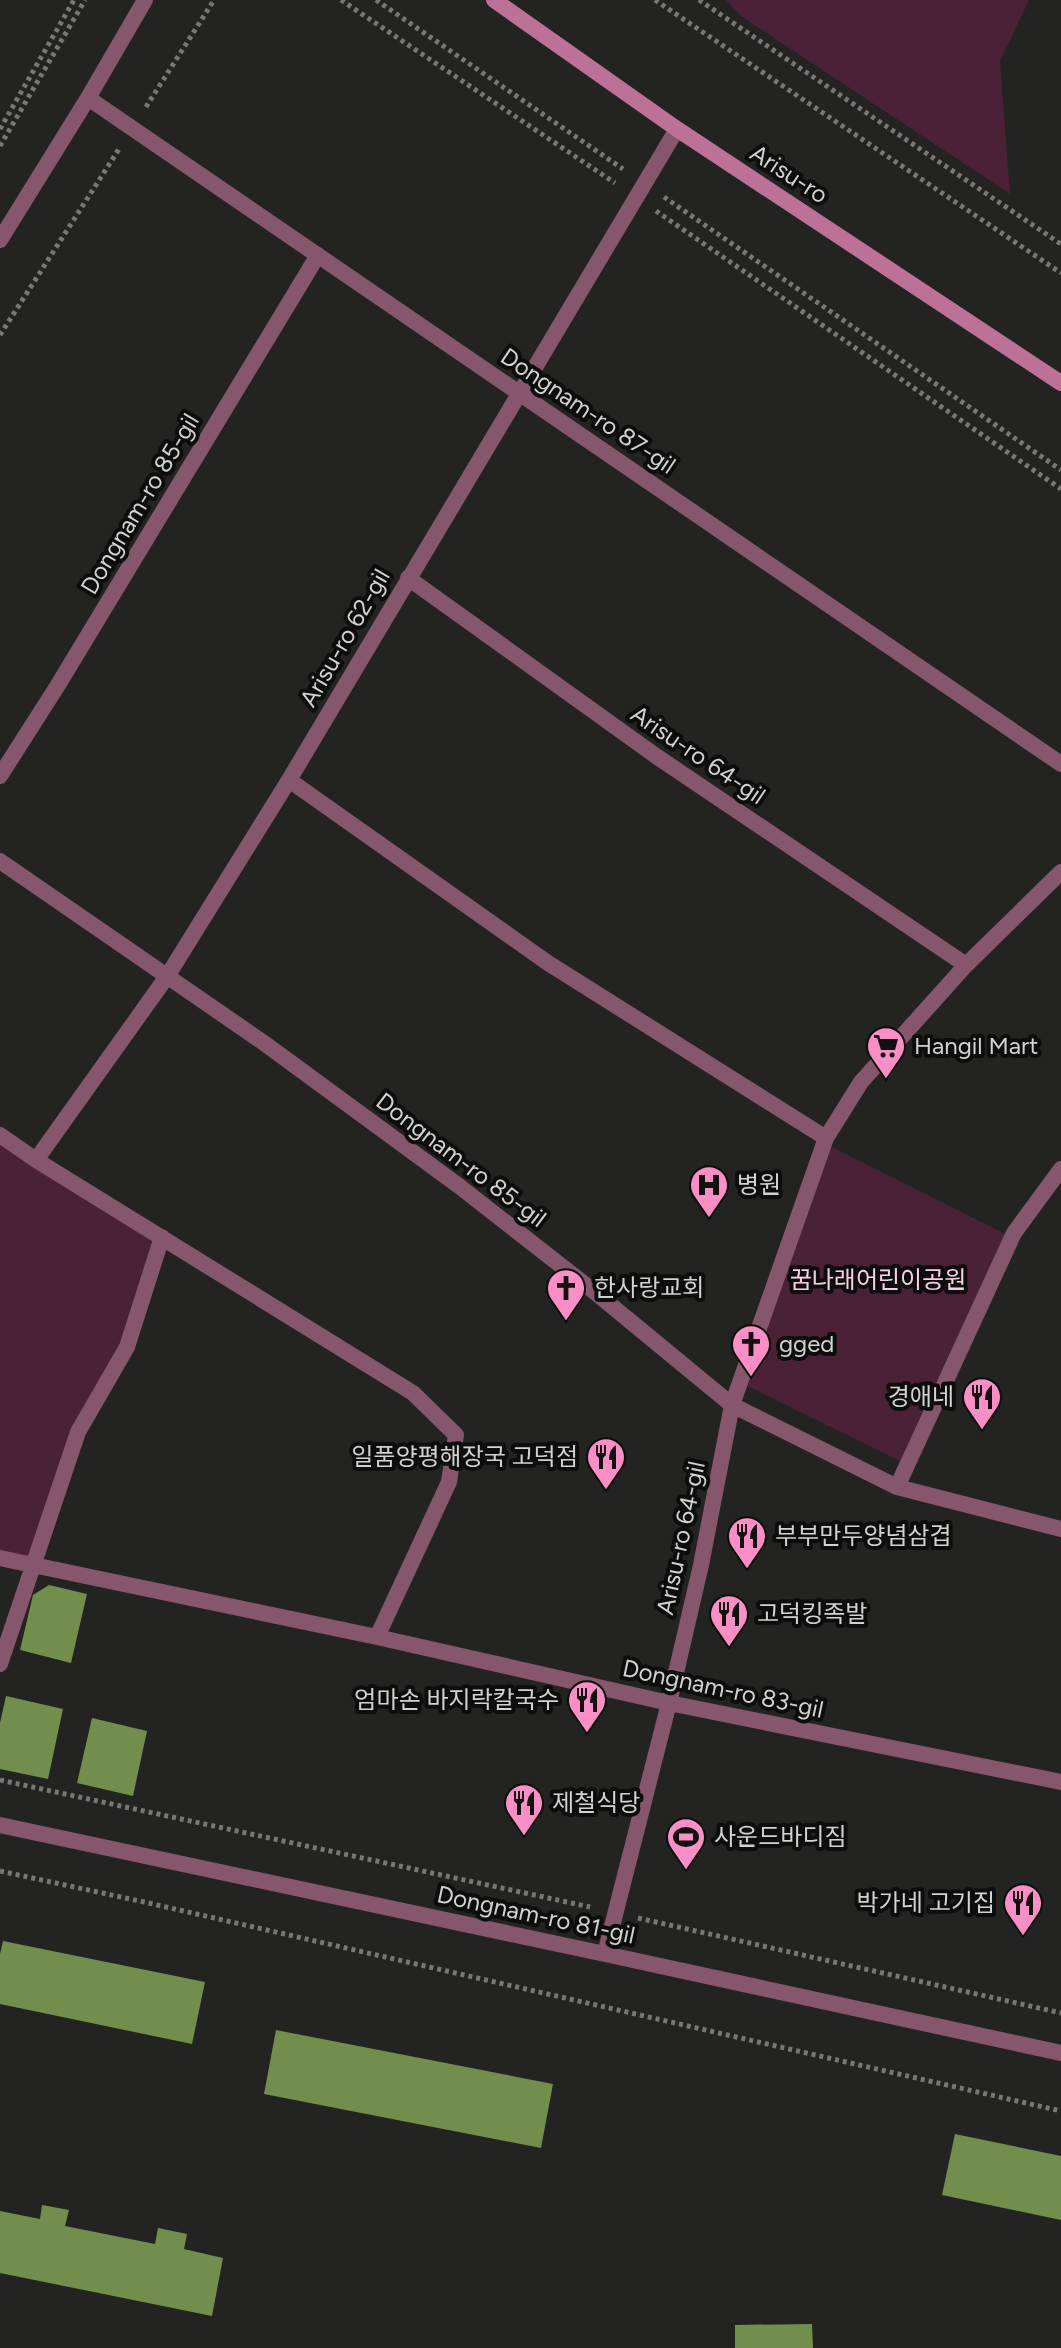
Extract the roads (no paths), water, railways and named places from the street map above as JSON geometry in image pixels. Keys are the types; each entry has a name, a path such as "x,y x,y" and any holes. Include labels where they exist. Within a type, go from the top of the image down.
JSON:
{"main road":[{"name":"Arisu-ro","path":"494,0 677,129 1061,383"}],"street":[{"path":"0,240 145,0"},
{"name":"Dongnam-ro 87-gil","path":"88,98 1061,764"},
{"name":"Arisu-ro 62-gil","path":"36,1160 168,975 289,780 677,129"},
{"name":"Dongnam-ro 85-gil","path":"0,776 318,255"},
{"name":"Arisu-ro 64-gil","path":"408,578 656,756 966,965"},
{"path":"289,780 548,963 826,1138"},
{"name":"Dongnam-ro 85-gil","path":"0,861 276,1051 459,1186 732,1405 897,1487 1061,1529"},
{"name":"Arisu-ro 64-gil","path":"605,1954 701,1565 732,1405 826,1138 861,1082 966,965 1061,872"},
{"path":"0,1135 413,1393 456,1435 449,1482 377,1637"},
{"path":"897,1487 1014,1233 1061,1169"},
{"path":"0,1664 78,1432 127,1347 162,1237"},
{"name":"Dongnam-ro 83-gil","path":"0,1558 377,1637 669,1703 1061,1782"},
{"name":"Dongnam-ro 81-gil","path":"0,1825 1061,2053"}],"place":[{"name":"Hangil Mart","path":"886,1080"},
{"name":"병원","path":"709,1219"},
{"name":"한사랑교회","path":"566,1322"},
{"name":"gged","path":"751,1378"},
{"name":"경애네","path":"982,1431"},
{"name":"일품양평해장국 고덕점","path":"606,1491"},
{"name":"부부만두양념삼겹","path":"747,1570"},
{"name":"고덕킹족발","path":"729,1648"},
{"name":"엄마손 바지락칼국수","path":"587,1734"},
{"name":"제철식당","path":"524,1837"},
{"name":"사운드바디짐","path":"686,1871"},
{"name":"박가네 고기집","path":"1023,1937"}],"park label":[{"name":"꿈나래어린이공원","path":"878,1280"}]}
